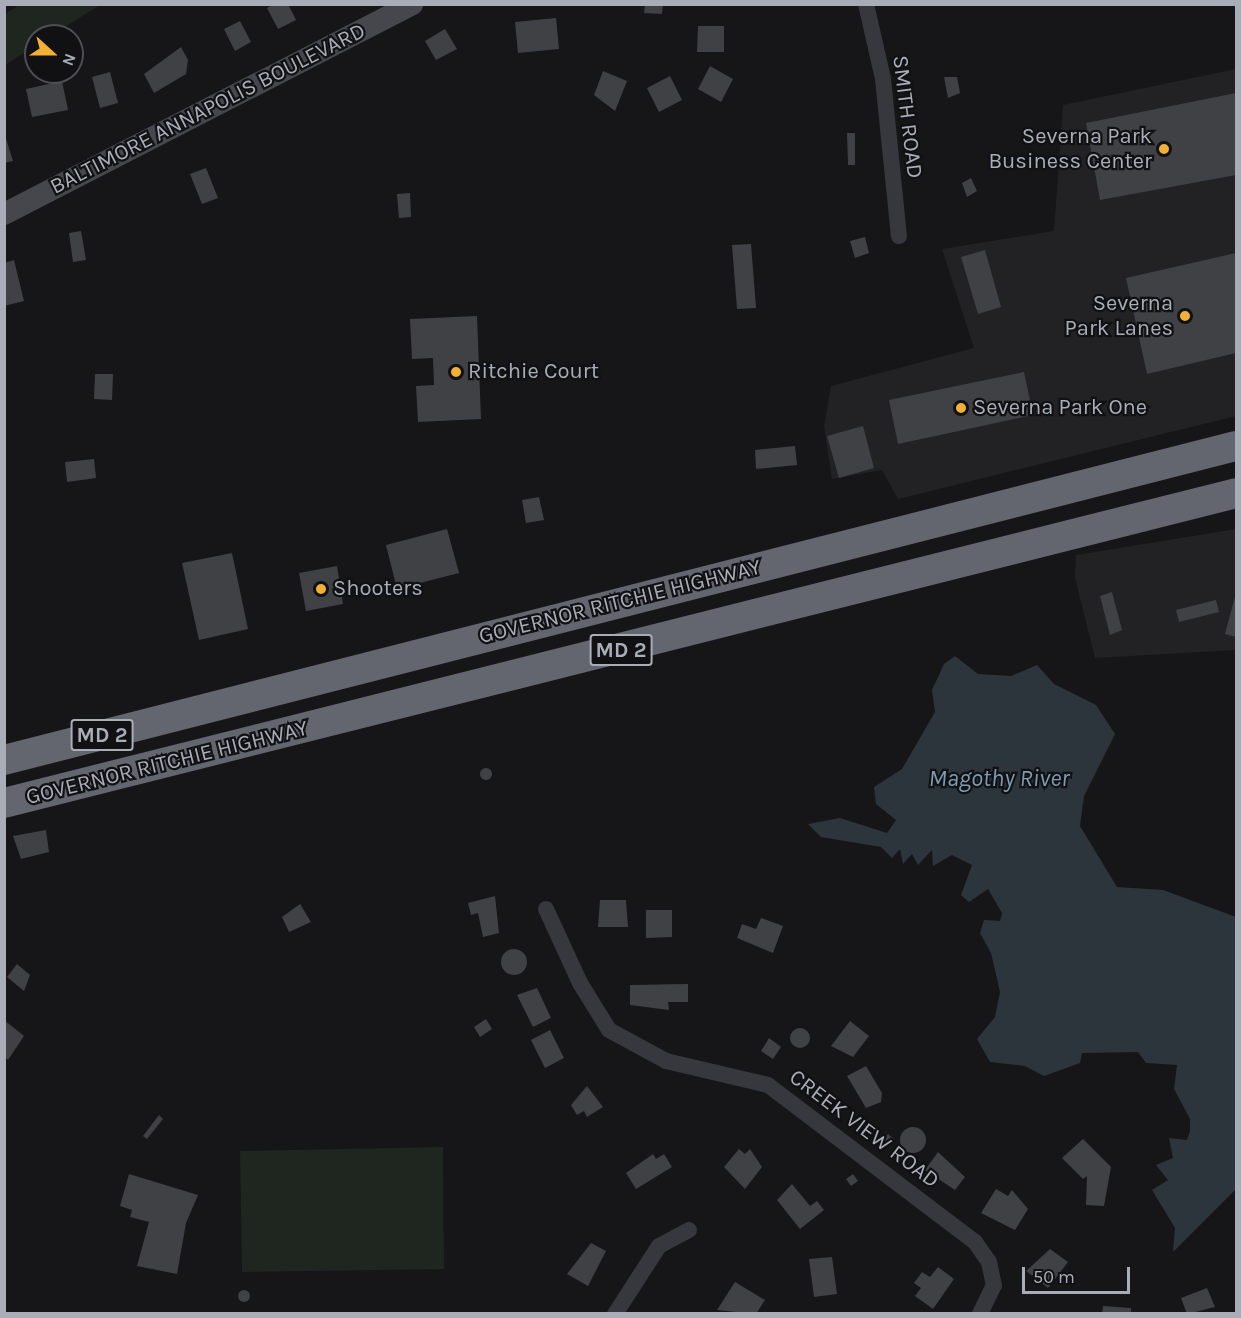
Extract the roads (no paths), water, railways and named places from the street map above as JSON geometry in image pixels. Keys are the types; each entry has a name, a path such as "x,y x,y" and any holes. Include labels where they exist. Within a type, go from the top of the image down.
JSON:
{"highway":[{"name":"GOVERNOR RITCHIE HIGHWAY","path":"4,760 1236,446"},
{"name":"GOVERNOR RITCHIE HIGHWAY","path":"4,803 1236,493"}],"street":[{"name":"BALTIMORE ANNAPOLIS BOULEVARD","path":"4,214 411,4"},
{"name":"SMITH ROAD","path":"866,4 883,79 899,236"},
{"name":"CREEK VIEW ROAD","path":"546,909 580,983 609,1030 666,1061 768,1085 975,1242 988,1262 994,1285 982,1313"},
{"path":"615,1314 659,1246 689,1230"}],"water":[{"name":"Magothy River","path":"955,656 978,674 1011,676 1037,665 1054,684 1096,705 1115,734 1084,796 1080,826 1117,887 1163,890 1236,917 1236,1189 1173,1252 1175,1228 1152,1190 1168,1180 1156,1165 1173,1158 1169,1138 1187,1140 1190,1131 1190,1119 1174,1089 1177,1065 1146,1063 1138,1052 1082,1053 1080,1063 1044,1076 1025,1066 990,1062 977,1039 995,1017 1000,992 991,953 980,933 984,920 1000,921 1002,913 988,889 969,902 961,895 972,865 952,855 933,866 932,850 918,865 912,854 903,864 900,849 892,858 881,847 821,837 808,824 840,818 887,833 896,820 876,804 874,787 902,769 935,712 932,690 944,664"}],"place":[{"name":"Severna Park Business Center","path":"1164,149"},
{"name":"Severna Park Lanes","path":"1185,316"},
{"name":"Ritchie Court","path":"456,372"},
{"name":"Severna Park One","path":"961,408"},
{"name":"Shooters","path":"321,589"}]}
